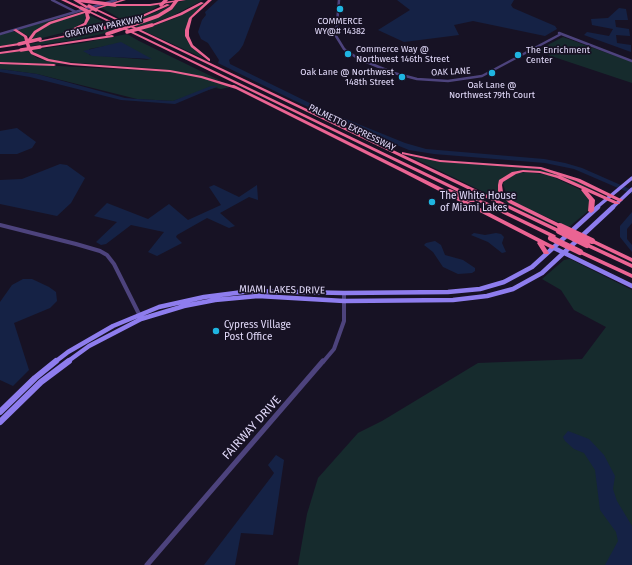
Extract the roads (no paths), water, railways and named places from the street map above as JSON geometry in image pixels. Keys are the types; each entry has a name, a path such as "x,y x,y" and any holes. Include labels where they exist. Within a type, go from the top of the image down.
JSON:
{"highway":[{"name":"PALMETTO EXPRESSWAY","path":"63,0 87,13 120,27 552,237"},
{"path":"77,0 144,4 173,0"},
{"path":"77,0 415,164 438,173"},
{"path":"86,0 96,8"},
{"path":"86,0 146,6 184,0"},
{"path":"28,42 35,32 55,21 124,0"},
{"path":"145,15 166,0"},
{"path":"39,47 107,34 136,25 158,16 171,8 177,0"},
{"name":"GRATIGNY PARKWAY","path":"0,47 100,29 145,15 177,0"},
{"name":"GRATIGNY PARKWAY","path":"0,53 112,36 152,25 181,14 206,0"},
{"path":"210,0 191,18 188,25 187,36 197,51 234,76"},
{"name":"PALMETTO EXPRESSWAY","path":"96,8 132,28 438,173 559,228 632,266"},
{"path":"40,40 79,28 88,20 87,13"},
{"path":"120,27 164,52 406,172 552,247"},
{"path":"14,30 25,36 28,42 28,47 32,53 48,60 71,64 170,71 202,77 243,91"},
{"path":"0,62 137,68"},
{"path":"380,145 432,160 541,168 571,177 618,201"},
{"path":"559,228 511,202 501,192 501,181 514,173 531,171 549,174 610,197"},
{"path":"406,172 552,237 632,275"},
{"path":"574,184 590,197 592,211"},
{"path":"536,239 544,248 546,253"},
{"path":"590,243 632,260"}],"main road":[{"name":"MIAMI LAKES DRIVE","path":"0,412 35,378 68,352 113,326 197,298 251,291 344,293 448,292 484,288 518,276 534,266 552,247 592,211 632,178"},
{"name":"MIAMI LAKES DRIVE","path":"0,422 41,382 67,361 140,317 184,306 230,298 262,296 344,301 453,300 494,295 519,287 535,278 564,253 632,189"},
{"path":"552,247 632,286"}],"street":[{"path":"52,0 76,12"},
{"name":"OAK LANE","path":"339,0 336,36 340,44 353,55 403,76 448,81 476,77 489,73 560,34 632,61"},
{"path":"0,34 76,12 116,3"},
{"path":"0,225 76,244 100,251 107,255 114,264 140,317"},
{"name":"FAIRWAY DRIVE","path":"147,565 334,349 344,322 344,293"}],"water":[{"path":"218,0 260,0 243,45 229,60 230,64 326,111 405,143 426,149 544,159 565,163 582,168 632,190 632,194 574,169 545,163 434,154 409,150 342,123 218,63 219,60 208,43 201,39 198,32 202,20 206,15 205,12"},
{"path":"397,0 514,0 511,5 513,8 555,26 557,29 545,36 473,21 454,25 459,35 404,42 378,30 410,10"},
{"path":"619,8 626,9 628,20 615,20 616,27 629,29 630,36 616,35 617,43 631,45 631,52 584,35 587,32 609,36 613,29 592,25 591,19 608,18"},
{"path":"121,42 152,59 92,56 83,51"},
{"path":"0,69 37,74 125,98 137,99 173,101 211,86 218,86 175,104 121,100 30,77 0,72"},
{"path":"17,128 36,142 32,148 17,154 0,154 0,131"},
{"path":"60,164 67,165 85,178 71,203 57,216 0,204 0,180 22,179"},
{"path":"214,185 239,197 257,185 258,200 249,197 220,213 235,226 229,228 207,218 177,235 176,237 182,243 157,256 148,252 164,232 131,225 106,244 101,245 96,242 117,222 94,216 107,203 148,219 169,204 188,220 221,205 209,187"},
{"path":"632,212 632,223 627,229 627,239 632,245 632,252 620,237 620,226"},
{"path":"474,233 485,235 496,233 501,234 504,237 502,243 506,252 502,253 488,242 471,235"},
{"path":"435,241 441,245 445,255 463,260 475,268 475,271 472,273 458,274 443,267 433,252 424,245"},
{"path":"23,279 32,279 49,287 56,292 57,301 50,308 14,323 29,370 13,386 0,380 0,302 12,285"},
{"path":"568,431 589,439 604,455 615,476 613,489 617,501 632,526 632,565 605,565 618,541 616,532 600,510 595,470 584,453 574,449 565,441 563,437"},
{"path":"276,455 284,460 273,535 241,533 235,565 204,565 274,473 268,465"}],"place":[{"name":"COMMERCE WY@# 14382","path":"340,9"},
{"name":"Commerce Way @ Northwest 146th Street","path":"348,54"},
{"name":"The Enrichment Center","path":"518,55"},
{"name":"Oak Lane @ Northwest 79th Court","path":"492,73"},
{"name":"Oak Lane @ Northwest 148th Street","path":"402,77"},
{"name":"The White House of Miami Lakes","path":"432,202"},
{"name":"Cypress Village Post Office","path":"216,331"}]}
